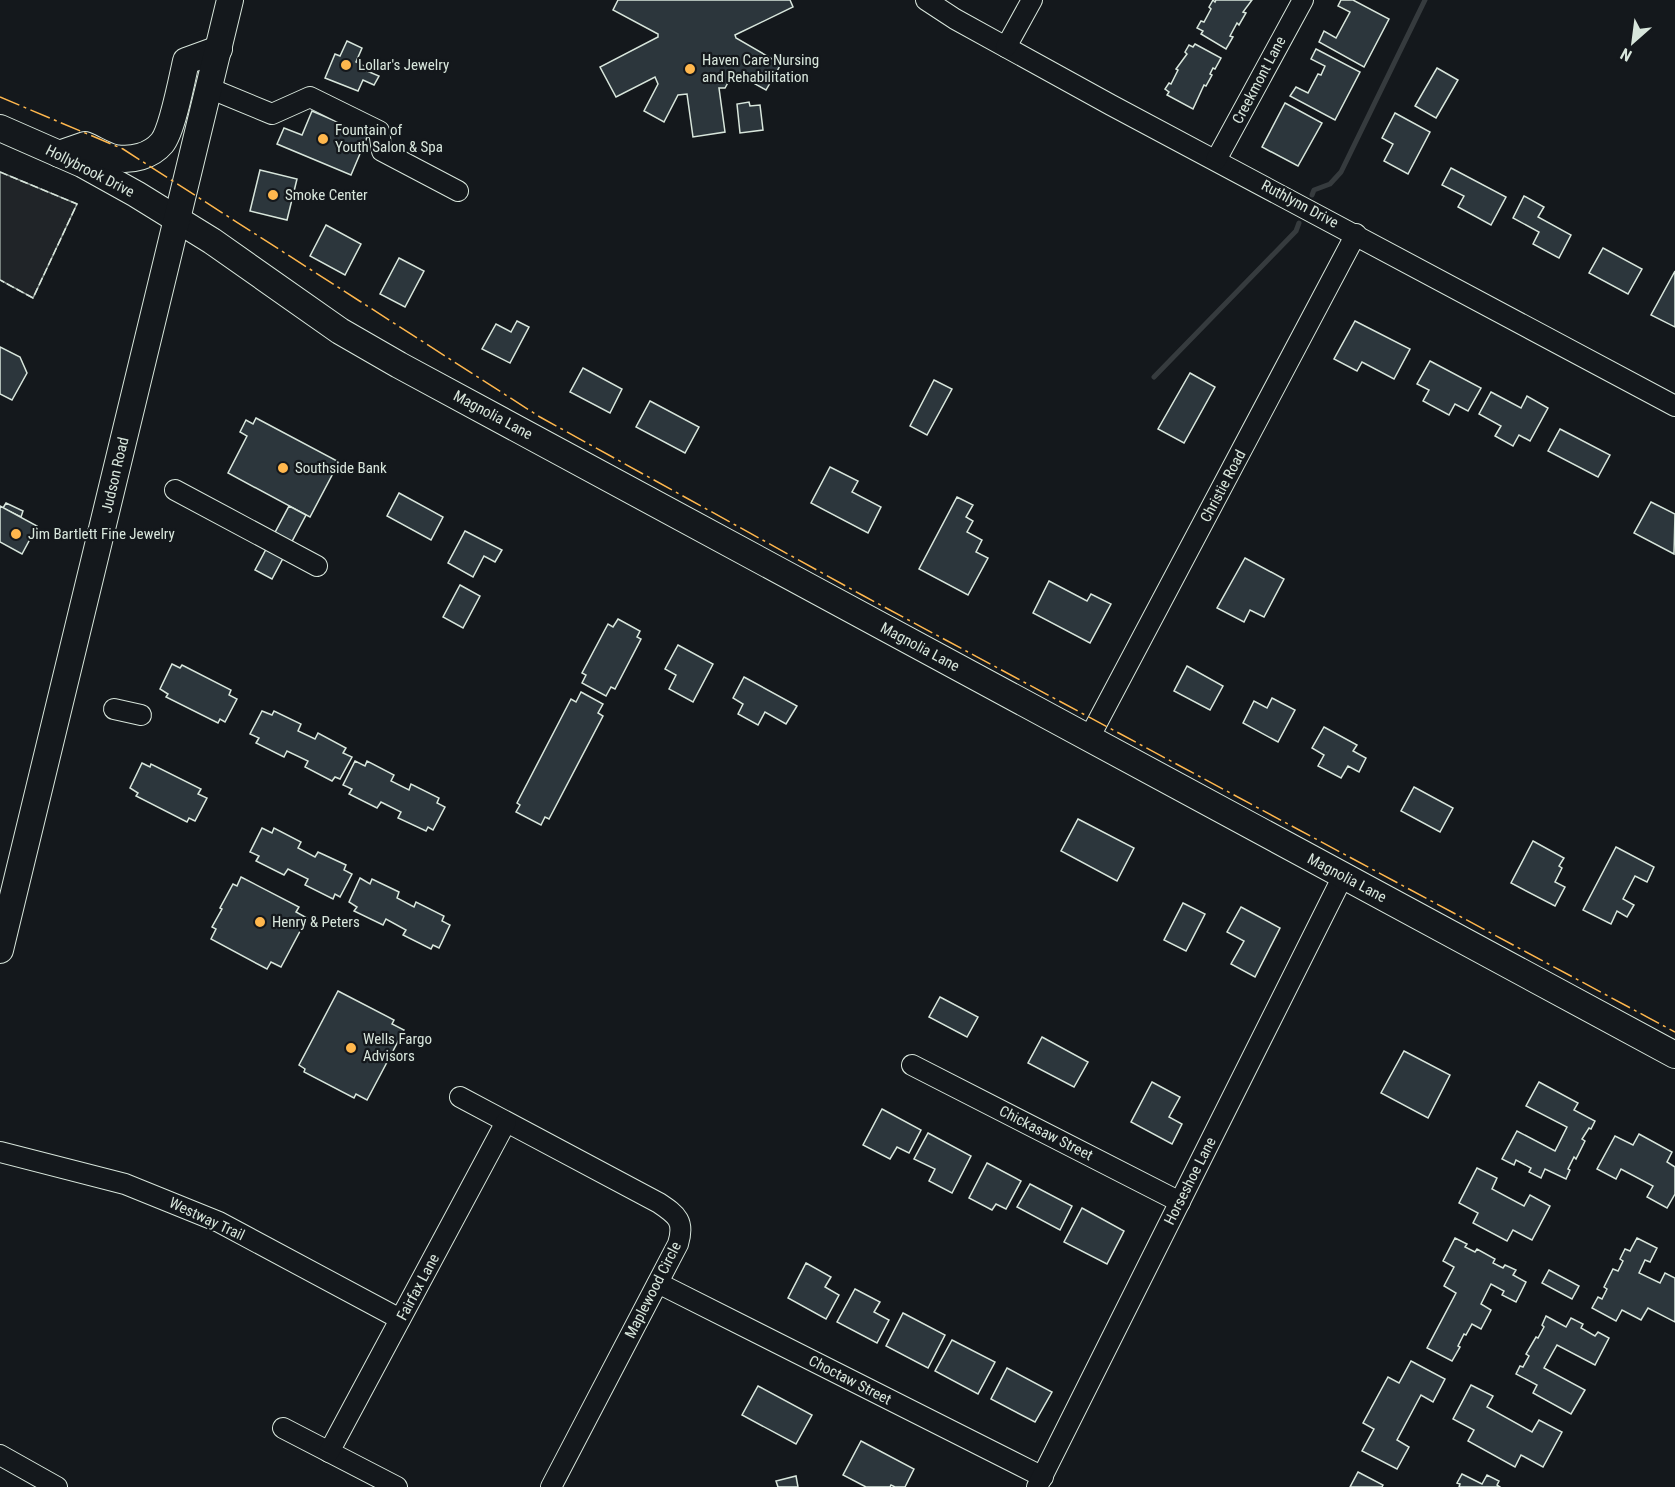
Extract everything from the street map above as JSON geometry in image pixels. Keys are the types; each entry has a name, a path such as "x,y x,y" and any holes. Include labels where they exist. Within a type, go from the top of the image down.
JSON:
{"main road":[{"name":"Judson Road","path":"0,950 230,0"},
{"path":"59,154 85,145 113,158 129,160 147,154 162,143 168,130 186,62 219,49"},
{"name":"Hollybrook Drive","path":"0,128 105,177 177,219"},
{"name":"Magnolia Lane","path":"177,219 333,326 399,364 1675,1055"}],"street":[{"name":"Ruthlynn Drive","path":"926,0 1006,47 1675,406"},
{"path":"1006,47 1032,0"},
{"name":"Creekmont Lane","path":"1216,160 1303,0"},
{"path":"209,88 272,114 310,96 379,131 382,151 458,191"},
{"name":"Christie Road","path":"1089,738 1356,234"},
{"path":"175,490 317,566"},
{"path":"114,709 141,715"},
{"name":"Horseshoe Lane","path":"1040,1482 1343,876"},
{"name":"Chickasaw Street","path":"912,1065 1180,1202"},
{"name":"Maplewood Circle","path":"460,1097 659,1203 677,1218 681,1225 681,1234 658,1283 551,1487"},
{"name":"Fairfax Lane","path":"329,1452 506,1122"},
{"name":"Westway Trail","path":"0,1152 97,1176 189,1209 227,1226 400,1319"},
{"name":"Choctaw Street","path":"658,1283 1040,1482"},
{"path":"283,1428 397,1487"},
{"path":"1,1458 57,1487"}],"shaded area":[{"path":"0,172 77,204 33,298 0,280"}],"building":[{"name":"Haven Care Nursing and Rehabilitation","path":"618,0 790,0 793,7 735,35 736,38 781,64 766,90 734,72 725,88 719,88 725,132 693,137 687,94 678,95 664,122 644,111 658,84 655,77 616,97 600,67 658,37 658,34 613,10"},
{"path":"1213,0 1215,2 1216,0 1252,0 1243,12 1246,13 1239,25 1237,23 1230,36 1233,37 1226,49 1201,34 1203,31 1197,28 1201,21 1204,22"},
{"path":"1341,0 1353,0 1389,19 1364,67 1319,42 1324,31 1336,38 1350,12 1338,6"},
{"name":"Lollar's Jewelry","path":"347,41 362,48 356,62 368,68 367,71 379,76 374,85 363,80 358,91 325,78 335,54 340,56"},
{"path":"1195,44 1221,58 1215,69 1213,68 1210,74 1212,75 1206,86 1204,85 1193,109 1167,95 1169,92 1165,89 1169,83 1171,84 1178,70 1176,69 1187,54 1185,52 1189,45 1193,47"},
{"path":"1316,49 1360,72 1335,120 1290,96 1296,87 1308,93 1318,74 1321,75 1325,66 1311,59"},
{"path":"1437,68 1458,80 1436,118 1415,106"},
{"path":"749,102 750,106 760,105 763,130 740,133 737,104"},
{"path":"1285,103 1322,123 1298,166 1262,147"},
{"name":"Fountain of Youth Salon & Spa","path":"312,111 368,135 351,175 277,144 284,128 302,135"},
{"path":"1395,113 1430,132 1408,174 1384,161 1393,144 1382,138"},
{"path":"1451,168 1506,197 1491,225 1458,207 1464,196 1442,185"},
{"name":"Smoke Center","path":"260,170 297,179 287,220 250,211"},
{"path":"1524,196 1544,207 1538,217 1571,235 1559,258 1533,244 1539,232 1513,218"},
{"path":"326,225 361,244 345,275 310,256"},
{"path":"1603,248 1642,269 1628,294 1589,273"},
{"path":"399,258 424,271 405,307 380,294"},
{"path":"1675,271 1675,327 1651,315"},
{"path":"517,321 529,327 510,363 482,349 496,324 511,332"},
{"path":"1355,321 1410,349 1394,379 1362,362 1357,371 1334,359"},
{"path":"0,347 20,357 27,373 12,400 0,394"},
{"path":"1430,361 1481,388 1468,411 1455,404 1449,415 1423,401 1429,390 1417,384"},
{"path":"583,368 622,389 610,413 570,392"},
{"path":"1190,373 1215,387 1184,443 1158,429"},
{"path":"934,380 952,389 927,435 910,426"},
{"path":"1491,392 1521,408 1527,396 1548,408 1530,441 1519,435 1513,446 1495,436 1501,426 1479,414"},
{"path":"650,401 699,427 685,453 636,427"},
{"name":"Southside Bank","path":"256,418 339,462 310,517 228,473 247,436 240,432 246,420 253,424"},
{"path":"1560,429 1610,455 1598,477 1548,451"},
{"path":"830,467 858,481 852,492 881,507 868,533 811,503"},
{"path":"399,493 443,517 431,540 387,516"},
{"path":"957,497 973,505 966,517 973,521 967,532 982,540 976,552 988,558 968,595 919,569"},
{"path":"1651,502 1675,514 1674,554 1634,533"},
{"path":"6,503 23,511 21,517 3,508"},
{"name":"Jim Bartlett Fine Jewelry","path":"0,506 37,526 22,554 0,542"},
{"path":"289,506 306,515 272,579 255,570"},
{"path":"465,531 502,550 495,562 484,556 473,577 448,563"},
{"path":"1245,558 1284,579 1264,617 1250,610 1244,622 1217,608"},
{"path":"1049,581 1087,601 1091,594 1111,604 1090,643 1033,613"},
{"path":"460,585 480,596 463,628 443,617"},
{"path":"618,619 640,631 637,637 641,639 615,689 611,687 606,696 582,683 586,675 582,673 608,624 613,627"},
{"path":"678,645 713,664 693,702 669,689 676,675 665,669"},
{"path":"172,664 180,668 182,665 231,690 229,695 237,699 225,722 220,719 218,723 166,697 168,694 160,689"},
{"path":"1187,666 1223,686 1210,710 1174,691"},
{"path":"744,677 797,706 786,724 765,712 758,725 738,714 743,704 733,698"},
{"path":"581,692 603,704 598,713 603,716 549,819 545,817 541,825 516,812 520,805 517,803 571,699 576,702"},
{"path":"1272,698 1295,710 1278,742 1243,723 1254,701 1267,708"},
{"path":"262,711 272,715 274,711 301,724 298,731 315,739 318,733 346,748 343,753 352,757 340,779 335,777 332,781 305,767 308,761 287,751 284,757 256,743 259,738 250,734"},
{"path":"1324,727 1357,745 1353,751 1366,758 1359,772 1348,766 1341,778 1318,766 1324,755 1312,748"},
{"path":"355,761 365,766 367,761 394,775 391,781 409,790 411,784 439,798 437,803 445,807 433,830 428,827 426,831 398,818 401,812 381,802 377,808 349,794 352,789 343,785"},
{"path":"142,763 150,767 151,764 201,789 198,794 207,798 195,821 189,818 187,822 136,796 138,793 130,788"},
{"path":"1414,787 1453,808 1440,832 1401,811"},
{"path":"1078,819 1134,848 1117,881 1061,851"},
{"path":"262,828 272,833 274,828 301,842 298,848 315,857 318,852 346,865 344,870 352,874 340,897 335,894 333,899 305,885 308,879 288,869 284,875 256,861 259,856 250,852"},
{"path":"1533,841 1564,858 1559,866 1562,868 1555,882 1565,887 1555,906 1511,883"},
{"path":"1616,847 1654,867 1647,882 1635,876 1623,899 1634,905 1627,917 1617,911 1611,924 1583,910"},
{"name":"Henry & Peters","path":"241,877 299,907 296,912 307,918 281,967 271,962 267,969 211,939 216,929 212,927 222,909 220,908 233,884 237,886"},
{"path":"360,878 370,884 372,879 399,892 397,898 414,907 416,902 444,916 442,921 450,925 439,948 433,945 431,949 403,935 406,930 386,919 383,925 354,911 357,907 349,902"},
{"path":"1183,903 1205,914 1186,951 1164,940"},
{"path":"1241,907 1280,928 1255,977 1231,964 1244,941 1227,932"},
{"name":"Wells Fargo Advisors","path":"338,991 394,1020 392,1024 404,1030 367,1100 356,1094 354,1098 304,1072 305,1069 299,1065"},
{"path":"940,997 978,1017 967,1037 929,1017"},
{"path":"1042,1037 1088,1062 1074,1087 1028,1063"},
{"path":"1404,1051 1450,1075 1428,1118 1381,1093"},
{"path":"1152,1082 1180,1097 1169,1117 1182,1124 1172,1144 1131,1122"},
{"path":"1539,1082 1578,1103 1574,1110 1595,1121 1582,1139 1585,1141 1568,1169 1570,1170 1566,1179 1545,1169 1541,1178 1529,1172 1531,1168 1516,1160 1514,1165 1502,1159 1517,1131 1555,1151 1567,1127 1526,1106"},
{"path":"882,1109 921,1130 909,1153 897,1147 890,1159 863,1145"},
{"path":"928,1133 971,1156 952,1193 929,1181 935,1169 914,1159"},
{"path":"1639,1134 1672,1152 1667,1162 1675,1167 1675,1194 1667,1208 1647,1197 1653,1186 1621,1169 1616,1179 1597,1169 1615,1136 1633,1145"},
{"path":"987,1163 1021,1181 1006,1209 996,1204 992,1210 969,1198"},
{"path":"1477,1168 1497,1178 1492,1189 1524,1206 1530,1195 1550,1206 1532,1240 1513,1230 1507,1241 1473,1223 1478,1213 1459,1203"},
{"path":"1030,1184 1072,1206 1060,1230 1017,1207"},
{"path":"1082,1208 1124,1231 1107,1264 1064,1242"},
{"path":"1455,1238 1467,1244 1465,1247 1475,1252 1477,1249 1495,1259 1493,1263 1503,1268 1505,1265 1516,1270 1513,1275 1526,1282 1516,1302 1502,1295 1504,1291 1491,1284 1481,1304 1491,1310 1481,1329 1472,1324 1466,1335 1464,1334 1452,1361 1427,1348 1456,1293 1444,1286 1454,1267 1443,1261"},
{"path":"1637,1238 1657,1248 1650,1262 1645,1260 1639,1273 1660,1283 1665,1273 1675,1278 1675,1322 1648,1308 1641,1320 1622,1310 1616,1321 1592,1308 1598,1297 1602,1299 1607,1289 1604,1287 1613,1269 1618,1271 1625,1249 1630,1251"},
{"path":"806,1263 831,1277 825,1287 839,1295 826,1319 788,1298"},
{"path":"1549,1270 1579,1286 1572,1299 1542,1283"},
{"path":"855,1289 880,1302 874,1312 889,1320 877,1343 837,1322"},
{"path":"903,1313 945,1335 928,1368 886,1346"},
{"path":"1546,1316 1566,1327 1571,1318 1583,1324 1581,1328 1595,1336 1598,1332 1609,1338 1595,1365 1557,1345 1544,1368 1585,1390 1571,1414 1533,1393 1537,1385 1516,1374 1520,1366 1523,1367 1529,1356 1526,1354 1544,1327 1542,1325"},
{"path":"952,1340 995,1362 978,1394 935,1371"},
{"path":"1411,1361 1445,1379 1433,1402 1421,1395 1397,1440 1409,1447 1397,1469 1362,1451 1374,1429 1363,1423 1388,1377 1399,1383"},
{"path":"1007,1368 1052,1392 1035,1422 991,1399"},
{"path":"1471,1385 1493,1396 1487,1407 1532,1432 1539,1420 1562,1432 1543,1467 1521,1455 1515,1467 1468,1441 1474,1430 1453,1419"},
{"path":"758,1386 812,1415 796,1444 742,1415"},
{"path":"861,1441 914,1469 905,1487 891,1485 890,1487 866,1487 843,1475"},
{"path":"1358,1472 1383,1485 1382,1487 1350,1487"},
{"path":"1462,1474 1482,1484 1487,1475 1499,1481 1497,1485 1500,1487 1459,1487 1460,1484 1457,1483"},
{"path":"796,1476 798,1487 778,1487 776,1481"}],"waterway":[{"path":"1312,195 1314,190 1330,184 1341,172 1425,0"},
{"path":"1154,377 1296,231 1299,223"}],"fence":[{"path":"0,172 77,204 33,298 0,280"}],"power":[{"path":"0,97 123,149 540,417 862,595 1675,1032"}],"place":[{"name":"Lollar's Jewelry","path":"346,65"},
{"name":"Haven Care Nursing and Rehabilitation","path":"690,69"},
{"name":"Fountain of Youth Salon & Spa","path":"323,139"},
{"name":"Smoke Center","path":"273,195"},
{"name":"Southside Bank","path":"283,468"},
{"name":"Jim Bartlett Fine Jewelry","path":"16,534"},
{"name":"Henry & Peters","path":"260,922"},
{"name":"Wells Fargo Advisors","path":"351,1048"}]}
